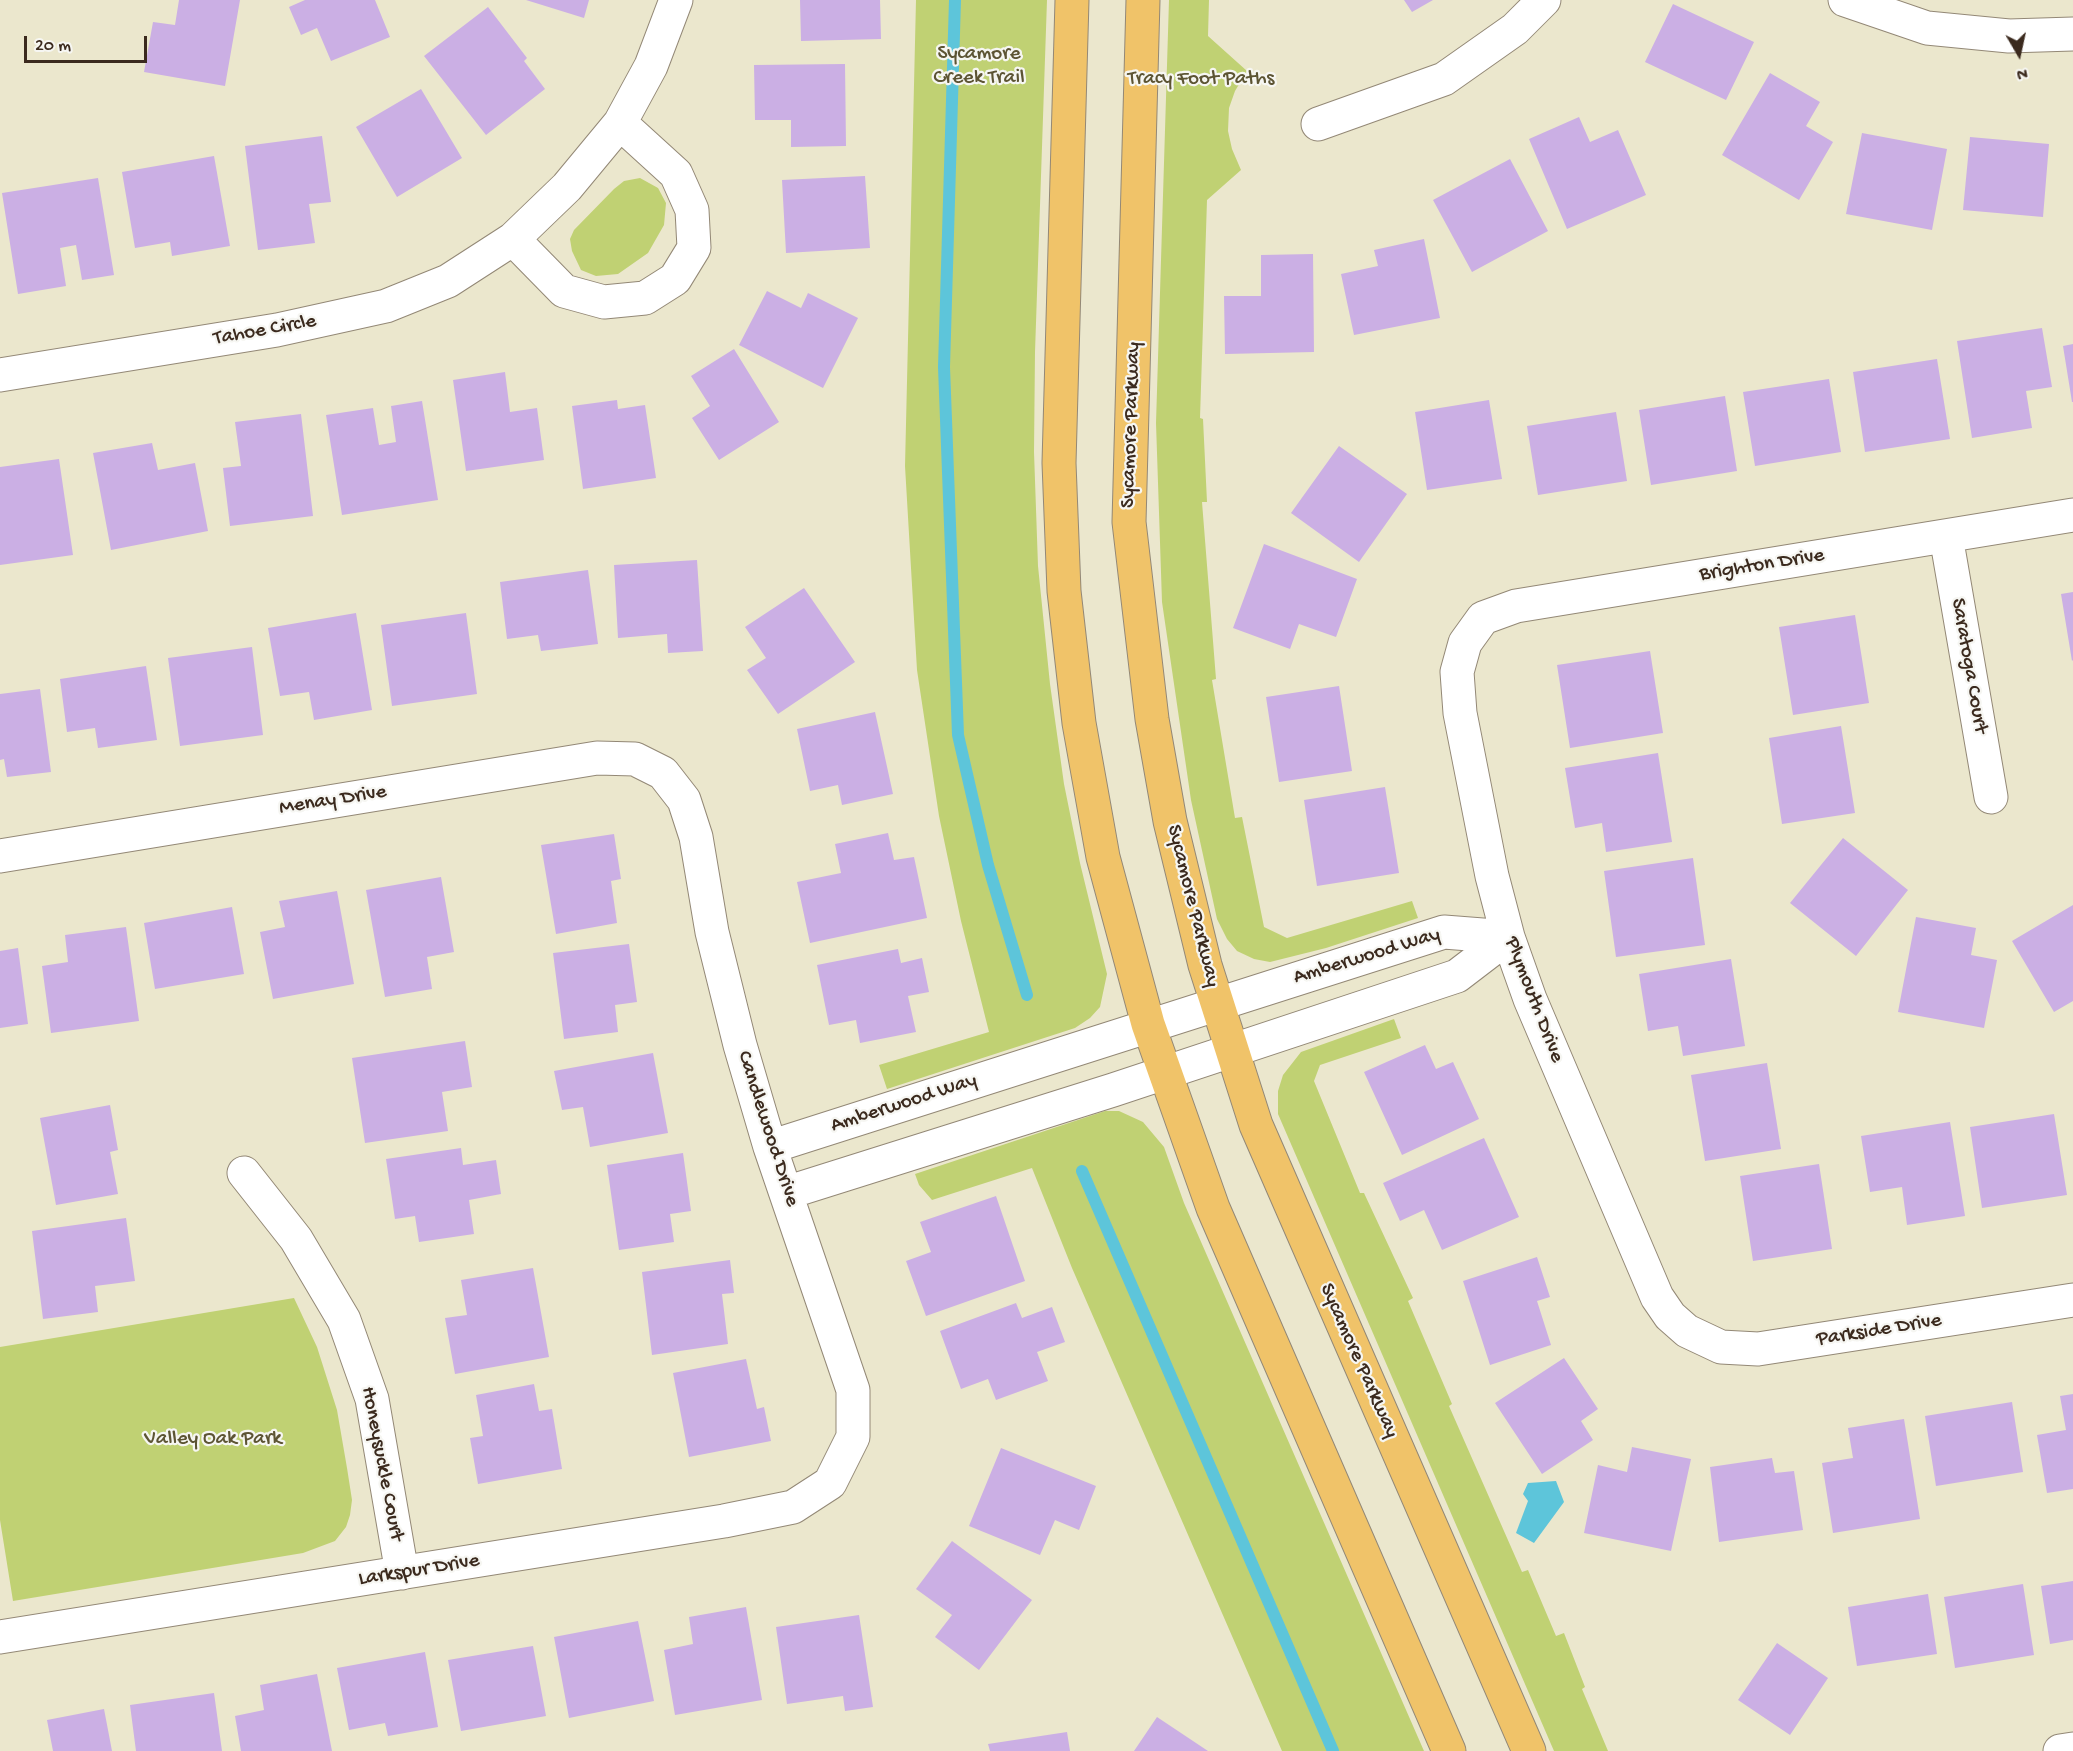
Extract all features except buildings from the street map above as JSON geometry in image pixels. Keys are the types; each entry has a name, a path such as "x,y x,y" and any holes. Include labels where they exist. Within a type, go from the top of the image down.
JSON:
{"main road":[{"path":"1072,0 1059,463 1064,591 1079,723 1103,857 1148,1024 1213,1208 1449,1751"},
{"name":"Sycamore Parkway","path":"1143,0 1129,522 1152,719 1164,787 1197,938 1230,1050 1279,1181 1529,1751"}],"street":[{"name":"Tahoe Circle","path":"0,375 277,330 386,306 448,281 513,239 567,187 620,123 651,66 676,0"},
{"path":"1318,124 1444,79 1515,29 1544,0"},
{"path":"1845,0 1927,28 2009,36 2073,34"},
{"path":"513,239 564,291 604,302 645,298 675,279 694,248 692,210 676,174 620,123"},
{"name":"Brighton Drive","path":"1465,643 1483,618 1515,606 2073,515"},
{"name":"Saratoga Court","path":"1946,536 1990,797"},
{"name":"Plymouth Drive","path":"1465,643 1457,672 1460,713 1492,876 1508,937 1530,999 1657,1297 1670,1316 1687,1331"},
{"name":"Menay Drive","path":"0,855 597,758 635,759 663,773"},
{"name":"Candlewood Drive","path":"663,773 684,800 696,837 712,933 740,1045 770,1147 853,1390 853,1437 830,1483"},
{"name":"Amberwood Way","path":"770,1147 1148,1024 1444,932 1508,937"},
{"name":"Amberwood Way","path":"786,1193 1164,1073 1457,976 1508,937"},
{"name":"Honeysuckle Court","path":"244,1173 296,1239 344,1320 372,1399 402,1573"},
{"name":"Parkside Drive","path":"1687,1331 1721,1347 1758,1349 2073,1300"},
{"name":"Larkspur Drive","path":"0,1637 402,1573 793,1507 830,1483"},
{"path":"2060,1751 2073,1749"}],"green space":[{"name":"Sycamore Creek Trail","path":"916,0 1047,0 1035,352 1034,452 1038,566 1050,684 1064,784 1080,863 1107,974 1100,1007 1090,1018 1075,1028 887,1089 879,1065 989,1032 961,921 939,816 917,670 905,466"},
{"name":"Tracy Foot Paths","path":"1169,0 1209,0 1208,36 1247,71 1235,91 1229,108 1228,131 1232,149 1241,170 1207,200 1200,418 1203,419 1207,502 1202,502 1216,679 1212,680 1235,818 1242,817 1264,927 1287,938 1412,901 1418,918 1326,948 1270,962 1254,959 1237,951 1227,939 1217,919 1191,800 1162,602 1156,423"},
{"path":"640,178 658,188 666,203 664,225 648,253 618,274 596,276 581,270 572,251 570,239 574,230 624,181"},
{"path":"1394,1019 1401,1038 1320,1065 1314,1081 1360,1193 1364,1193 1413,1298 1408,1301 1452,1404 1449,1406 1522,1572 1528,1570 1556,1636 1564,1633 1585,1687 1582,1689 1608,1751 1554,1751 1278,1114 1278,1091 1283,1075 1301,1052"},
{"path":"1105,1111 1119,1111 1143,1122 1164,1147 1184,1203 1424,1751 1282,1751 1072,1268 1032,1168 932,1200 919,1185 915,1174"},
{"name":"Valley Oak Park","path":"294,1298 317,1347 337,1410 347,1468 352,1500 350,1515 346,1527 335,1541 303,1553 13,1601 0,1520 0,1347"}],"water":[{"path":"1556,1481 1564,1502 1534,1543 1516,1533 1528,1501 1523,1494 1528,1483"}],"waterway":[{"path":"955,0 944,367 958,735 988,865 1027,995"},
{"path":"1082,1171 1333,1751"}]}
